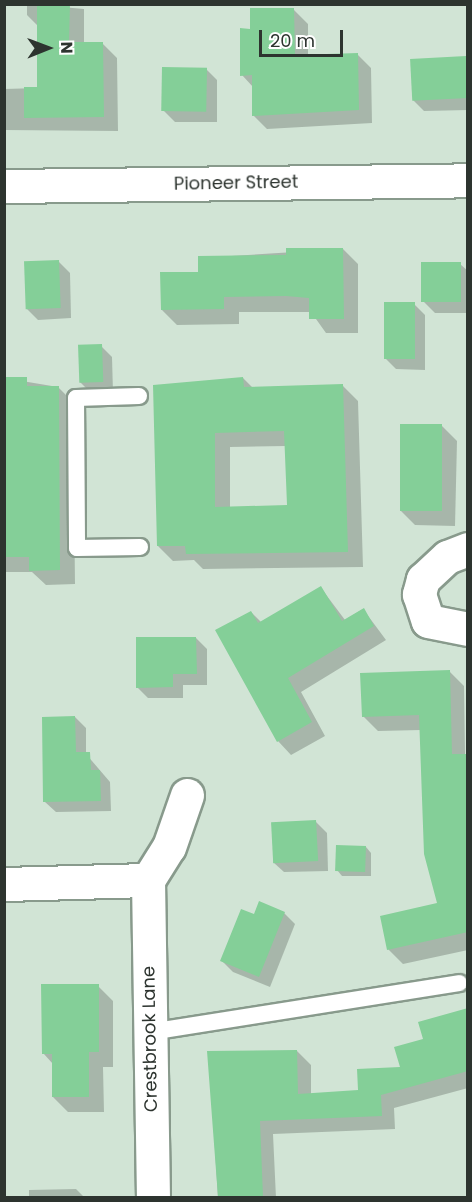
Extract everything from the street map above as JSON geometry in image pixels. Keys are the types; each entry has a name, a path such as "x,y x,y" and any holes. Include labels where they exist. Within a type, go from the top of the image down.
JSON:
{"street":[{"name":"Pioneer Street","path":"4,186 468,180"},
{"path":"468,549 447,557 423,579 419,594 428,621 468,629"},
{"path":"4,884 148,880 169,847 187,795"},
{"name":"Crestbrook Lane","path":"148,880 153,1197"}],"lane":[{"path":"139,396 76,398 77,548 140,548"},
{"path":"150,1032 459,983"}],"building":[{"path":"37,4 70,4 69,42 103,42 104,117 24,118 24,87 37,87"},
{"path":"250,8 294,8 295,55 358,53 359,110 252,116 252,75 240,76 240,28 250,29"},
{"path":"466,56 468,98 412,101 410,59"},
{"path":"162,67 207,68 206,112 161,111"},
{"path":"286,248 343,248 344,319 309,319 309,298 286,296 224,297 224,309 161,310 160,272 198,272 198,256 286,255"},
{"path":"59,260 61,308 26,309 24,261"},
{"path":"421,262 461,262 461,302 421,302"},
{"path":"384,302 415,302 415,359 384,359"},
{"path":"102,344 103,382 79,383 78,345"},
{"path":"4,377 27,377 27,386 59,386 60,570 29,571 29,557 4,557"},
{"path":"243,377 244,387 343,384 348,552 186,554 185,546 157,546 153,385","holes":["284,431 287,505 215,507 215,433"]},
{"path":"400,424 442,424 442,511 400,511"},
{"path":"321,586 342,621 364,608 374,626 288,678 312,722 277,742 215,630 251,611 258,623"},
{"path":"136,637 196,637 197,674 173,674 173,687 136,688"},
{"path":"450,670 452,754 466,754 468,932 387,950 380,916 437,903 424,854 419,715 362,717 360,673"},
{"path":"75,716 76,752 90,752 91,770 100,770 101,801 43,802 42,717"},
{"path":"316,820 318,861 273,863 271,822"},
{"path":"336,845 366,846 365,872 335,871"},
{"path":"259,901 285,912 259,977 220,961 241,909 254,914"},
{"path":"41,984 99,984 99,1052 89,1052 89,1097 52,1097 52,1054 42,1054"},
{"path":"468,1008 468,1071 381,1095 382,1116 260,1121 263,1197 218,1197 207,1051 297,1050 298,1094 358,1090 357,1069 400,1067 394,1047 423,1039 418,1022"}]}
